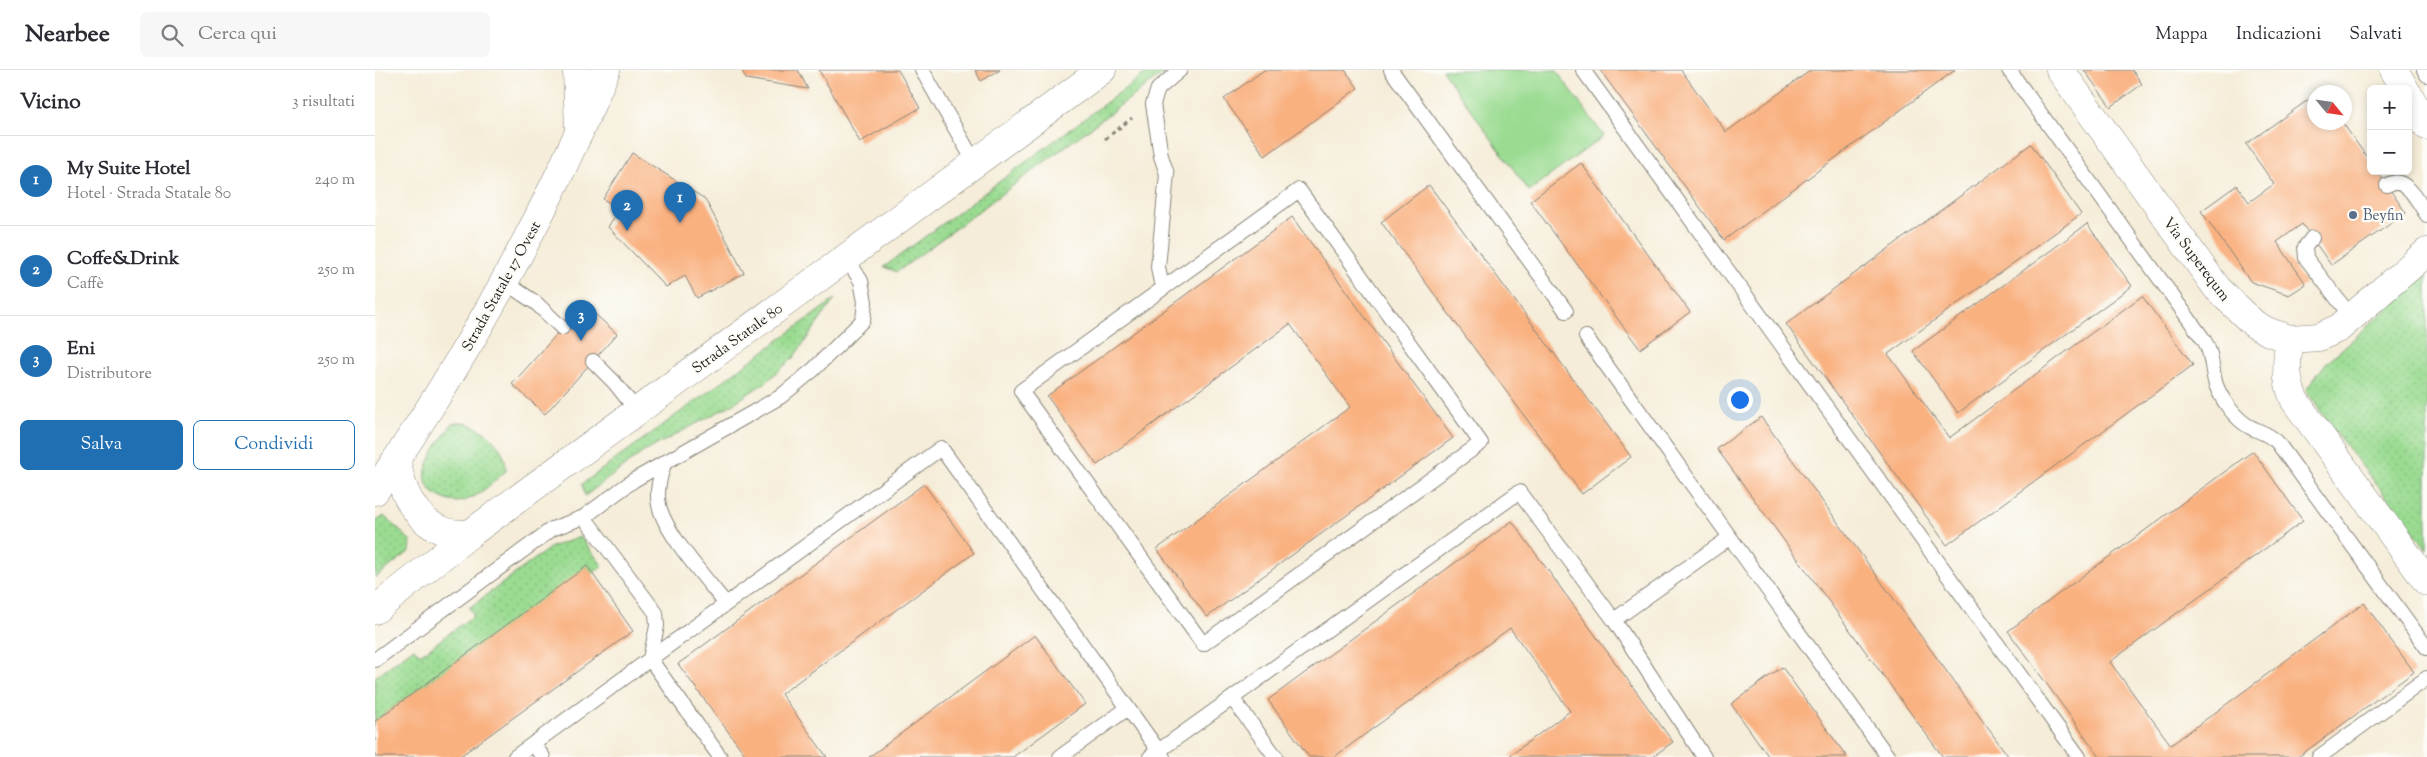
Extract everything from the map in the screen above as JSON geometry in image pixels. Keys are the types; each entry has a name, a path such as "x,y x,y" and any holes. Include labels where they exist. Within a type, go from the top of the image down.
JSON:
{"main road":[{"path":"577,70 579,134"},
{"name":"Strada Statale 17 Ovest","path":"375,491 397,459 506,283 538,222 606,70"},
{"name":"Strada Statale 80","path":"375,610 471,533 1102,70"},
{"name":"Via Superequm","path":"2060,70 2222,295 2254,324 2269,332 2290,339"},
{"path":"2394,70 2403,85"},
{"path":"2412,101 2427,126"},
{"path":"2427,252 2352,318 2326,335 2290,339 2287,374 2288,384 2295,401 2427,582"},
{"path":"397,459 402,489 409,503 420,516 446,531 461,535 471,533"}],"lane":[{"path":"922,70 975,164"},
{"path":"1165,287 1160,278 1158,267 1167,174 1161,156 1153,104 1158,89 1180,70"},
{"path":"1391,70 1566,311"},
{"path":"1583,70 2079,757"},
{"path":"2009,70 2207,345 2215,379 2223,399 2243,422 2269,435 2277,442 2427,648"},
{"path":"2424,70 2427,76"},
{"path":"2387,185 2397,182 2404,185 2427,214"},
{"path":"1299,190 1481,443 1203,644 1021,390 1165,287 1299,190"},
{"path":"2312,238 2305,247 2306,258 2352,318"},
{"path":"375,660 551,529 584,517 634,480 780,397 813,370 863,320 865,302 861,281 846,258"},
{"path":"506,283 536,303 562,328"},
{"path":"1586,337 1888,757"},
{"path":"593,361 614,382 637,411"},
{"path":"515,757 941,448 1128,708 1157,755 1231,698 1519,492 1614,620 1704,757"},
{"path":"664,464 658,484 659,506 669,528 726,604"},
{"path":"584,517 655,613 657,626 650,659 720,757"},
{"path":"1614,620 1729,538"},
{"path":"2319,757 2427,678"},
{"path":"1231,698 1275,757"},
{"path":"1060,757 1128,708"},
{"path":"533,744 543,757"}],"path":[{"path":"1105,140 1153,104"}],"green space":[{"path":"1150,70 1168,70 897,272 884,267"},
{"path":"1442,70 1556,70 1604,136 1529,191"},
{"path":"2427,274 2427,549 2332,428 2306,390 2326,363"},
{"path":"835,299 793,358 766,382 731,405 642,453 585,496 582,484"},
{"path":"462,422 479,429 493,439 502,453 506,471 474,497 462,502 455,502 440,497 431,490 426,482 426,472 434,451 452,424"},
{"path":"384,516 411,541 410,551 375,578 375,522"},
{"path":"580,537 603,566 592,574 587,567 375,721 375,677 414,648 420,655 474,615 469,608 551,547"}],"building":[{"path":"742,70 798,70 808,89 746,79"},
{"path":"819,70 898,70 920,108 860,142"},
{"path":"975,70 1000,70 981,81"},
{"path":"1264,70 1345,70 1358,88 1265,156 1224,99"},
{"path":"1600,70 1681,70 1726,132 1811,70 1955,70 1724,240"},
{"path":"2084,70 2132,70 2142,84 2111,107"},
{"path":"2307,101 2307,130 2348,130 2367,157 2367,175 2380,175 2406,213 2331,265 2302,224 2277,242 2306,284 2289,295 2251,282 2201,211 2237,185 2249,202 2274,184 2246,144"},
{"path":"2031,144 2081,214 1888,354 1949,438 2142,296 2193,365 1947,545 1786,324"},
{"path":"632,153 705,199 744,273 697,298 685,276 666,287 608,227 619,209 603,199"},
{"path":"1581,163 1690,312 1640,349 1530,201"},
{"path":"1429,185 1631,457 1582,494 1381,222"},
{"path":"1292,217 1453,438 1207,617 1157,549 1350,407 1290,324 1097,465 1047,396"},
{"path":"2087,224 2132,286 1958,413 1913,351"},
{"path":"584,304 617,334 545,414 512,384"},
{"path":"1761,417 2009,757 1943,757 1717,449"},
{"path":"2253,451 2303,521 2110,662 2171,745 2364,603 2414,672 2298,757 2100,757 2008,631"},
{"path":"924,484 974,553 781,694 827,757 747,757 678,664"},
{"path":"1512,521 1673,742 1652,757 1508,757 1570,711 1510,628 1334,757 1309,757 1268,700"},
{"path":"587,566 633,631 459,757 375,757 375,721"},
{"path":"1035,635 1085,704 1013,757 869,757"},
{"path":"1782,667 1847,757 1769,757 1731,704"}],"place":[{"name":"Beyfin","path":"2353,215"},
{"name":"My Suite Hotel","path":"680,223"},
{"name":"Coffe&Drink","path":"627,231"},
{"name":"Eni","path":"581,341"}]}
